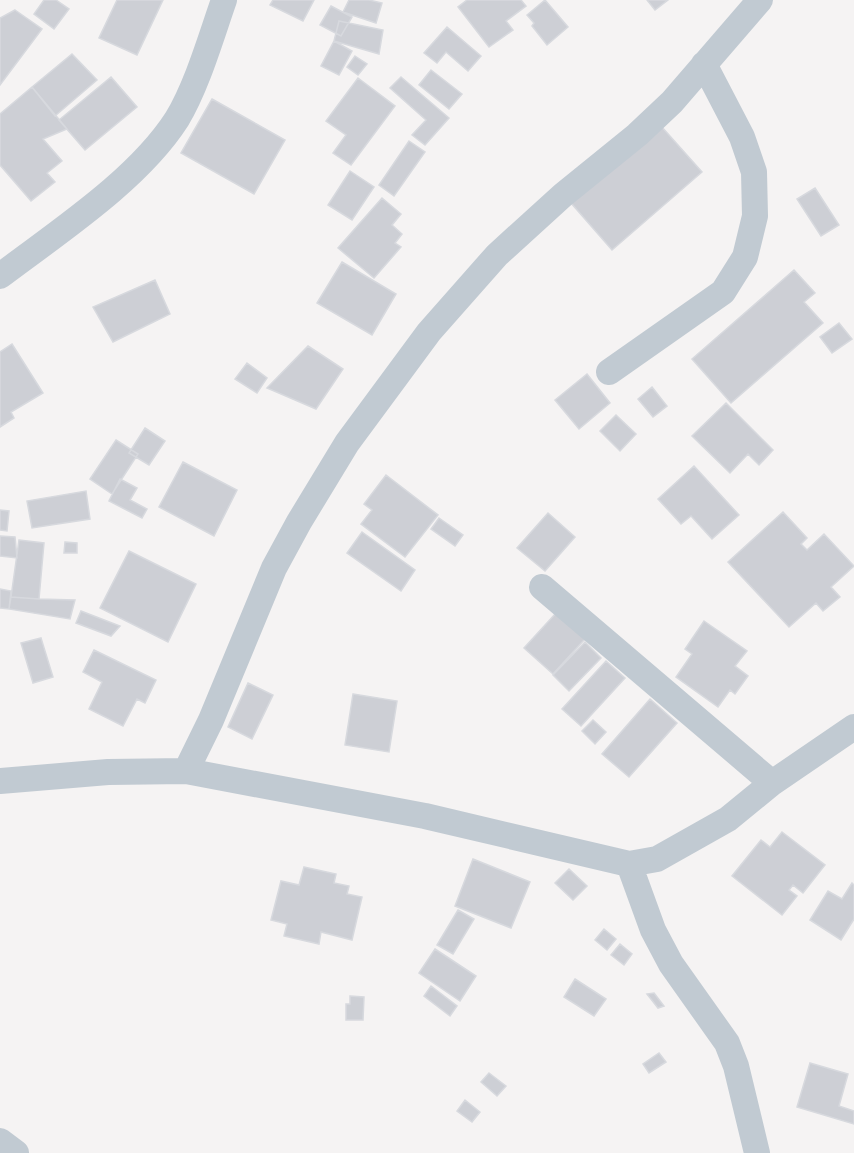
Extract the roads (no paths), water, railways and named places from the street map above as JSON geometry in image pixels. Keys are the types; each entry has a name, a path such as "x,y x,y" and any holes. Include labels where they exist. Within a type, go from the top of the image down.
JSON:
{"street":[{"path":"0,276 89,208 154,151 178,117 204,61 224,0"},
{"path":"186,771 274,568 299,522 347,443 429,332 497,255 563,195 637,135 665,109 760,0"},
{"path":"609,372 723,292 745,257 755,216 754,172 742,137 704,64"},
{"path":"542,587 772,783"},
{"path":"0,781 108,772 186,771 425,816 628,864 657,859 728,819 772,783 854,727"},
{"path":"628,864 653,930 671,964 727,1043 736,1066 757,1153"},
{"path":"0,1141 16,1153"}]}
